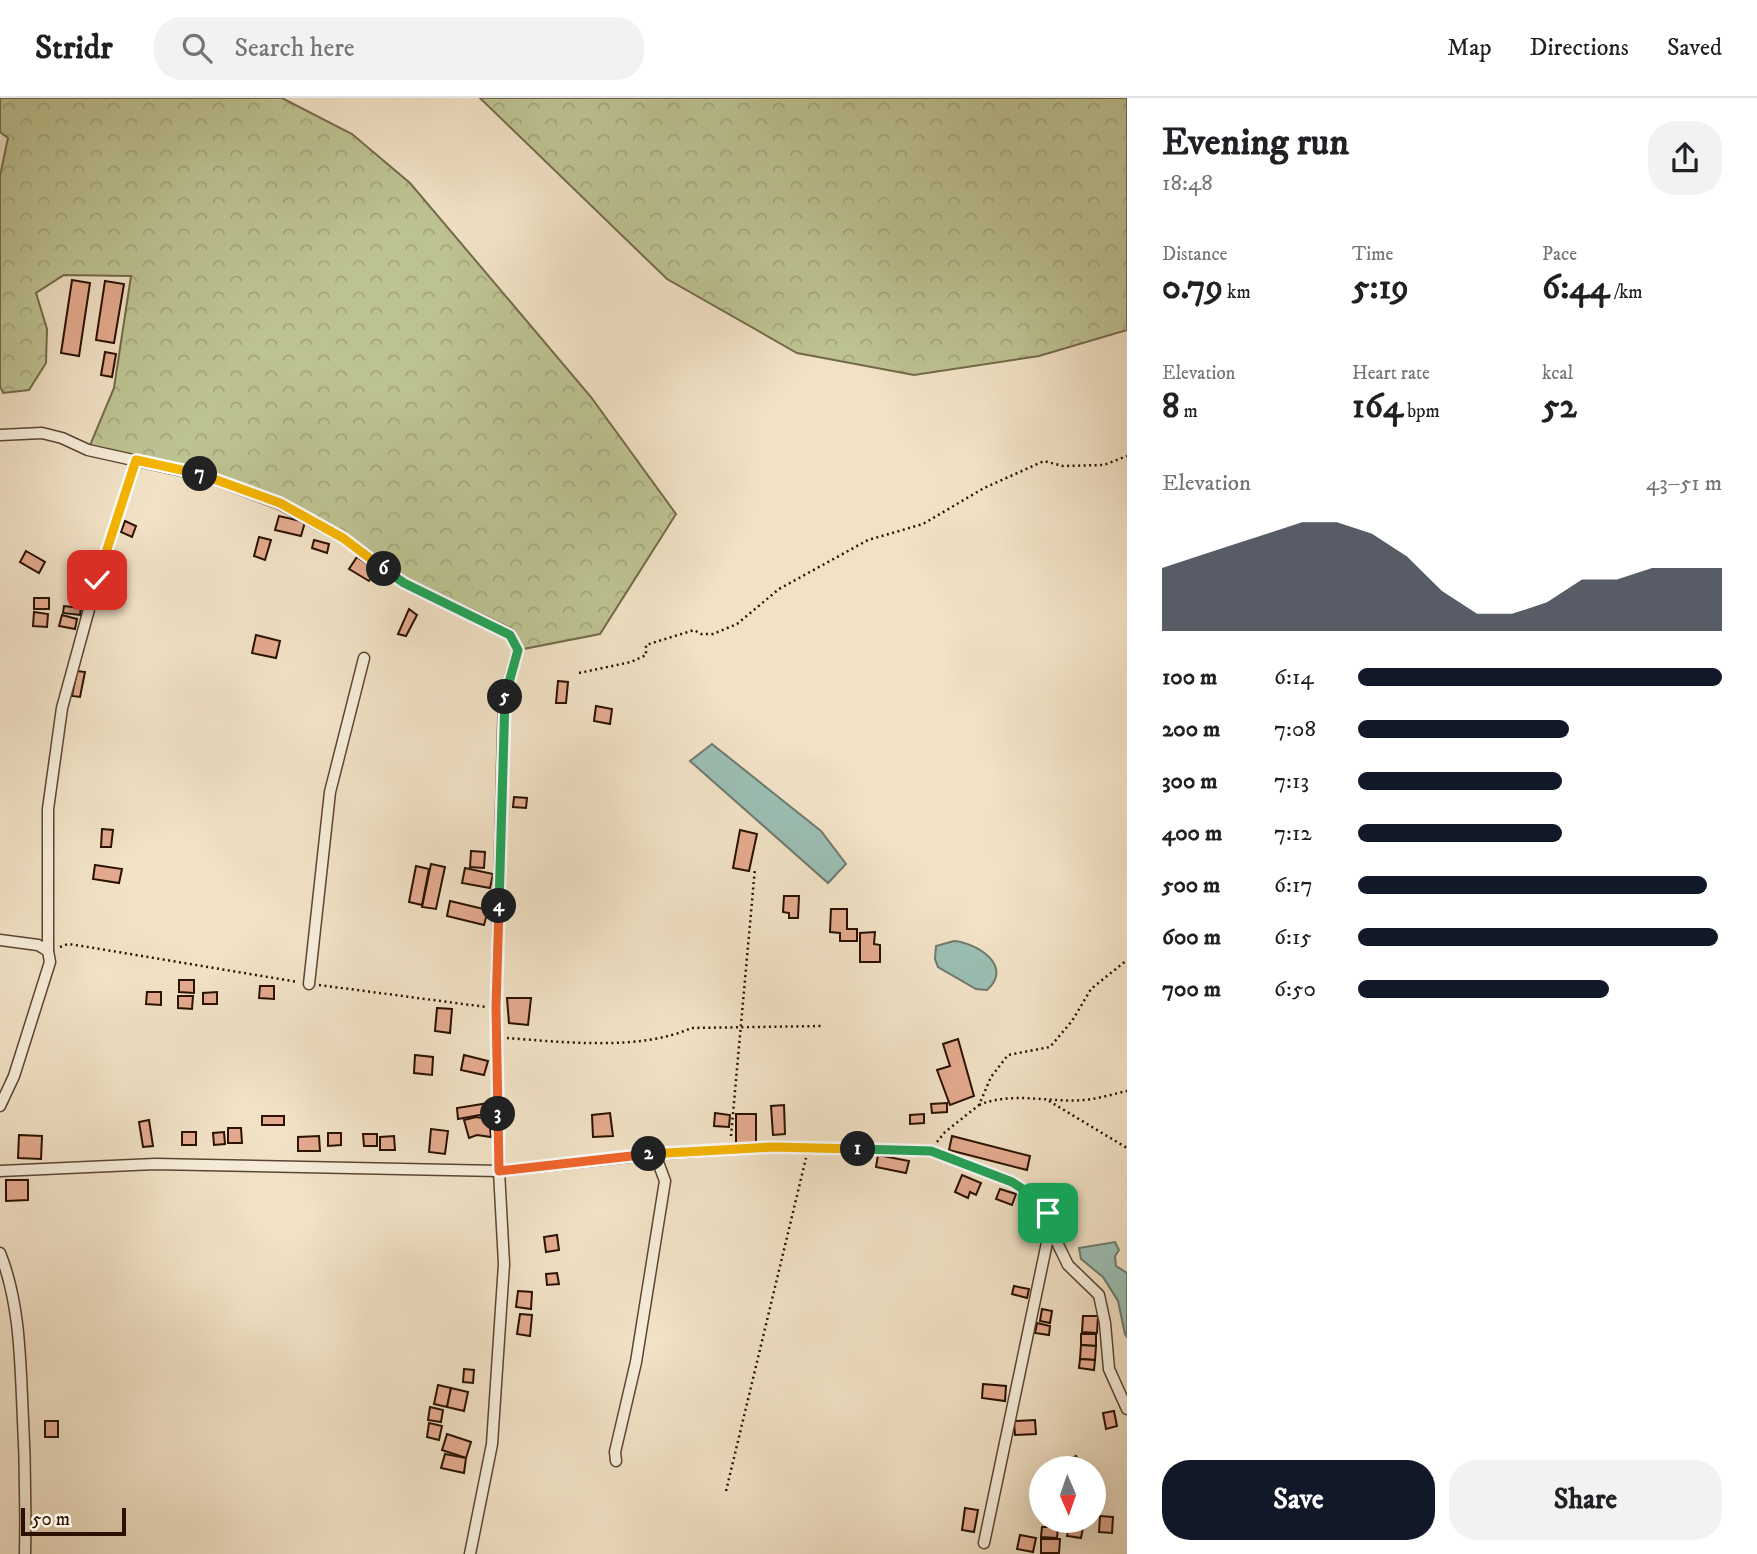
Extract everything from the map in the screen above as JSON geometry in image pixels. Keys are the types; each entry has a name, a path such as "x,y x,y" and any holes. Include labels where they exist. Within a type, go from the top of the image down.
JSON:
{"street":[{"path":"0,435 42,433 62,438 88,450 205,476 280,503 343,538 404,583 510,635 518,650 504,698 496,1008 504,1264 492,1444 470,1554"},
{"path":"0,1106 14,1076 50,962 48,809 62,708 97,580 136,460"},
{"path":"309,984 330,792 364,658"},
{"path":"0,940 38,945 48,951"},
{"path":"0,1171 155,1164 499,1171 655,1154 730,1149 931,1151 1012,1182 1032,1195 1048,1213 1048,1225 984,1544"},
{"path":"616,1461 615,1452 636,1362 665,1181 655,1154"},
{"path":"1048,1225 1068,1265 1099,1295 1105,1323 1109,1369 1127,1409"},
{"path":"0,1253 16,1313 26,1475 25,1554"}],"path":[{"path":"579,673 631,662 646,655 646,645 667,638 694,630 713,634 737,624 779,589 868,540 923,524 984,488 1044,461 1063,466 1104,465 1127,456"},
{"path":"730,1149 755,868"},
{"path":"48,951 68,944 309,984 496,1008"},
{"path":"979,1105 991,1077 1008,1055 1050,1047 1073,1020 1091,989 1127,960"},
{"path":"496,1037 578,1043 647,1040 676,1035 691,1028 823,1026"},
{"path":"931,1151 944,1132 979,1105 990,1100 1017,1097 1085,1100 1127,1091"},
{"path":"1048,1100 1127,1148"},
{"path":"726,1491 807,1148"}],"green space":[{"path":"0,98 282,98 352,134 410,183 591,397 676,514 600,634 518,650 510,634 404,583 343,538 205,476 88,450 114,388 131,276 64,275 36,293 47,329 46,363 29,390 3,393 0,386 0,176 8,138 0,132"},
{"path":"480,98 1127,98 1127,330 1039,356 914,375 797,353 667,279"}],"water":[{"path":"712,744 821,831 846,864 828,883 690,761"},
{"path":"954,941 982,951 994,964 994,981 987,990 976,989 938,967 935,959 936,946"},
{"path":"1115,1242 1119,1250 1115,1256 1116,1266 1127,1273 1127,1337 1118,1301 1103,1277 1081,1259 1079,1248"}],"building":[{"path":"72,280 90,283 79,356 61,353"},
{"path":"105,281 124,284 114,343 96,340"},
{"path":"105,352 116,354 112,377 101,375"},
{"path":"279,516 305,522 301,536 275,530"},
{"path":"125,521 136,526 132,537 121,532"},
{"path":"259,537 271,540 265,560 254,556"},
{"path":"314,540 329,544 327,553 312,548"},
{"path":"26,551 45,562 39,573 20,562"},
{"path":"357,557 376,570 369,581 349,569"},
{"path":"34,598 49,598 49,609 34,609"},
{"path":"64,606 81,608 80,615 63,613"},
{"path":"409,609 417,615 406,636 398,634"},
{"path":"34,612 48,614 47,627 33,626"},
{"path":"62,615 77,619 75,629 59,626"},
{"path":"256,635 280,641 276,658 252,653"},
{"path":"77,671 85,672 80,697 72,696"},
{"path":"558,681 568,682 566,703 556,703"},
{"path":"596,706 612,709 610,724 594,721"},
{"path":"514,797 527,798 526,808 513,807"},
{"path":"102,829 113,830 111,847 101,847"},
{"path":"740,830 757,834 749,871 733,868"},
{"path":"471,851 485,852 484,868 470,867"},
{"path":"431,864 445,867 436,909 422,907"},
{"path":"95,865 122,869 119,883 93,879"},
{"path":"416,866 429,869 422,905 409,902"},
{"path":"465,868 493,874 490,888 462,883"},
{"path":"784,896 799,896 798,918 789,918 789,913 783,912"},
{"path":"450,901 488,910 484,925 447,916"},
{"path":"831,909 847,909 847,929 857,929 857,941 840,941 840,933 830,932"},
{"path":"875,932 874,944 880,945 880,962 860,962 860,933"},
{"path":"179,980 194,980 194,993 179,992"},
{"path":"260,986 274,986 274,999 259,998"},
{"path":"147,992 161,992 161,1005 146,1004"},
{"path":"217,992 217,1004 203,1004 203,993"},
{"path":"178,996 193,996 192,1009 178,1008"},
{"path":"507,998 531,998 528,1025 509,1023"},
{"path":"437,1008 452,1009 450,1033 435,1031"},
{"path":"958,1039 974,1096 950,1105 937,1070 950,1066 943,1044"},
{"path":"415,1055 433,1057 432,1075 414,1073"},
{"path":"464,1055 488,1061 484,1075 461,1070"},
{"path":"489,1103 491,1113 458,1119 457,1108"},
{"path":"947,1103 947,1112 932,1113 931,1104"},
{"path":"784,1105 785,1134 773,1135 771,1106"},
{"path":"610,1113 613,1136 593,1137 592,1115"},
{"path":"715,1113 730,1115 729,1127 714,1126"},
{"path":"736,1114 756,1114 756,1143 736,1143"},
{"path":"924,1114 924,1123 910,1124 910,1115"},
{"path":"262,1116 284,1116 284,1125 262,1125"},
{"path":"476,1117 489,1119 491,1137 477,1135 469,1138 464,1120"},
{"path":"149,1120 153,1146 143,1147 139,1122"},
{"path":"228,1128 241,1128 242,1143 228,1143"},
{"path":"431,1129 448,1131 445,1154 429,1152"},
{"path":"182,1132 196,1132 196,1145 182,1145"},
{"path":"224,1132 225,1144 214,1145 213,1133"},
{"path":"328,1133 341,1133 341,1145 328,1146"},
{"path":"363,1134 377,1134 377,1146 364,1146"},
{"path":"19,1135 42,1136 41,1159 18,1158"},
{"path":"319,1136 320,1151 298,1151 298,1137"},
{"path":"394,1136 395,1150 380,1150 380,1137"},
{"path":"952,1136 1030,1156 1027,1170 949,1150"},
{"path":"878,1155 909,1161 906,1173 876,1167"},
{"path":"962,1175 981,1183 976,1195 970,1192 968,1198 955,1192"},
{"path":"6,1180 28,1180 28,1200 6,1201"},
{"path":"1000,1189 1016,1194 1012,1205 996,1199"},
{"path":"557,1235 559,1250 546,1252 544,1237"},
{"path":"557,1273 559,1284 547,1285 546,1274"},
{"path":"1014,1286 1029,1289 1027,1298 1012,1294"},
{"path":"518,1291 532,1292 531,1309 516,1307"},
{"path":"1042,1309 1052,1311 1050,1323 1040,1321"},
{"path":"520,1314 532,1315 530,1336 517,1334"},
{"path":"1083,1316 1098,1316 1097,1333 1082,1332"},
{"path":"1037,1323 1050,1326 1049,1335 1035,1333"},
{"path":"1081,1334 1096,1334 1096,1346 1081,1345"},
{"path":"1081,1345 1096,1346 1095,1360 1080,1359"},
{"path":"1080,1359 1095,1360 1094,1370 1079,1368"},
{"path":"464,1369 474,1370 473,1383 463,1382"},
{"path":"983,1384 1006,1386 1005,1401 982,1398"},
{"path":"438,1385 451,1388 447,1407 434,1404"},
{"path":"451,1388 468,1392 464,1411 447,1407"},
{"path":"430,1407 443,1410 441,1422 428,1420"},
{"path":"1114,1411 1117,1426 1106,1429 1103,1413"},
{"path":"1035,1420 1036,1434 1015,1435 1014,1421"},
{"path":"45,1421 58,1421 58,1437 45,1437"},
{"path":"429,1423 442,1426 439,1440 427,1437"},
{"path":"447,1434 471,1442 466,1458 442,1450"},
{"path":"445,1454 466,1458 464,1473 441,1468"},
{"path":"965,1508 978,1510 974,1532 962,1530"},
{"path":"1106,1516 1113,1517 1112,1533 1106,1533"},
{"path":"1041,1533 1057,1533 1057,1538 1041,1537"},
{"path":"1068,1533 1082,1533 1081,1538 1067,1536"},
{"path":"1020,1535 1036,1538 1033,1552 1017,1549"},
{"path":"1041,1539 1060,1539 1059,1553 1041,1553"}],"route":[{"path":"97,580 136,460 205,476 280,503 343,538 404,583 510,635 518,650 504,698 496,1008 499,1171 655,1154 773,1147 931,1151 1012,1182 1032,1195 1048,1213"}]}
